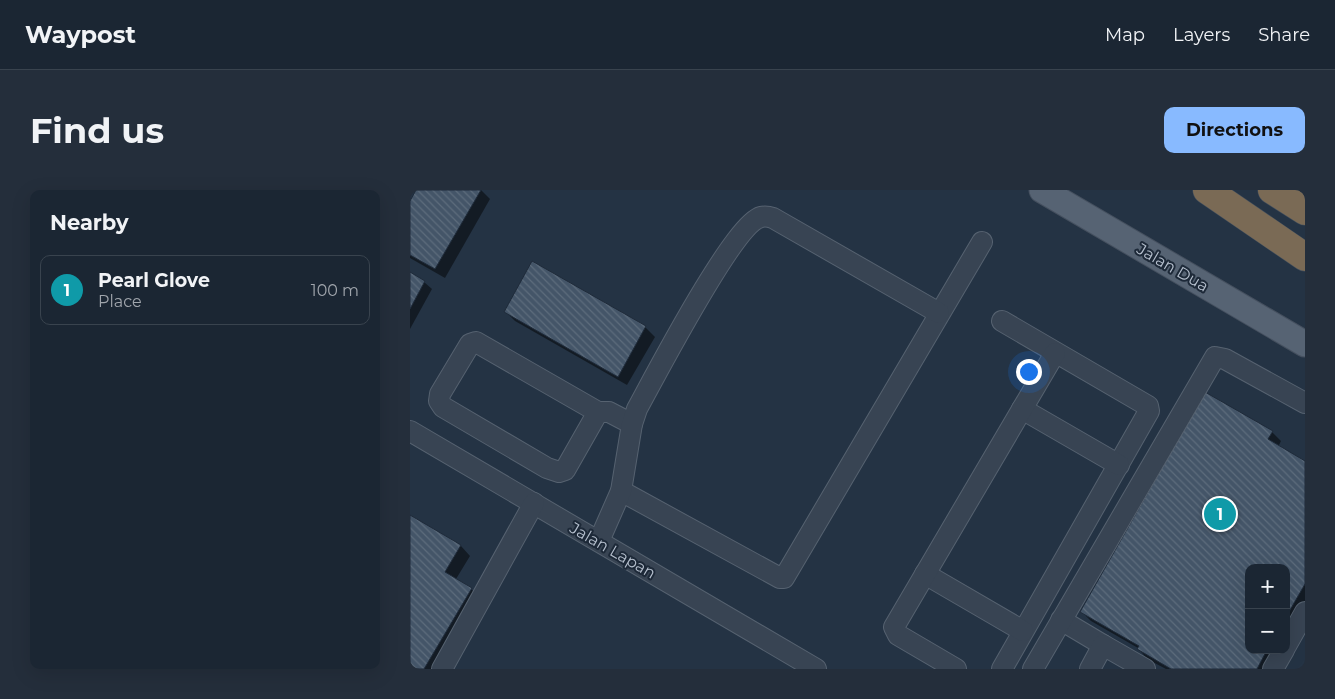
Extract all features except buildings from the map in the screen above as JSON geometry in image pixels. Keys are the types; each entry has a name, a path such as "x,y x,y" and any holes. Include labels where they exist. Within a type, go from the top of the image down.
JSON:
{"highway":[{"path":"1207,190 1305,242"},
{"path":"1207,190 1305,257"},
{"path":"1272,190 1305,211"}],"main road":[{"name":"Jalan Dua","path":"1042,190 1305,344"}],"street":[{"path":"599,541 621,491 636,409 726,254 753,222 761,217 773,218 939,312"},
{"path":"621,491 780,578 784,578 939,312 982,242"},
{"path":"1002,321 1148,406 1147,417 1002,669"},
{"path":"598,412 565,470 558,472 547,468 443,407 439,401 440,394 470,344 476,342 598,412 614,414 632,424"},
{"path":"956,669 898,635 895,631 896,624 1055,353"},
{"path":"1033,669 1215,357 1225,359 1305,402"},
{"path":"1022,410 1119,465"},
{"name":"Jalan Lapan","path":"410,431 816,669"},
{"path":"442,669 534,503"},
{"path":"925,574 1023,631"},
{"path":"1290,639 1305,612"},
{"path":"1061,620 1145,669"},
{"path":"1090,669 1103,645"},
{"path":"1273,669 1282,654"}],"place":[{"name":"Pearl Glove","path":"1220,514"}]}
